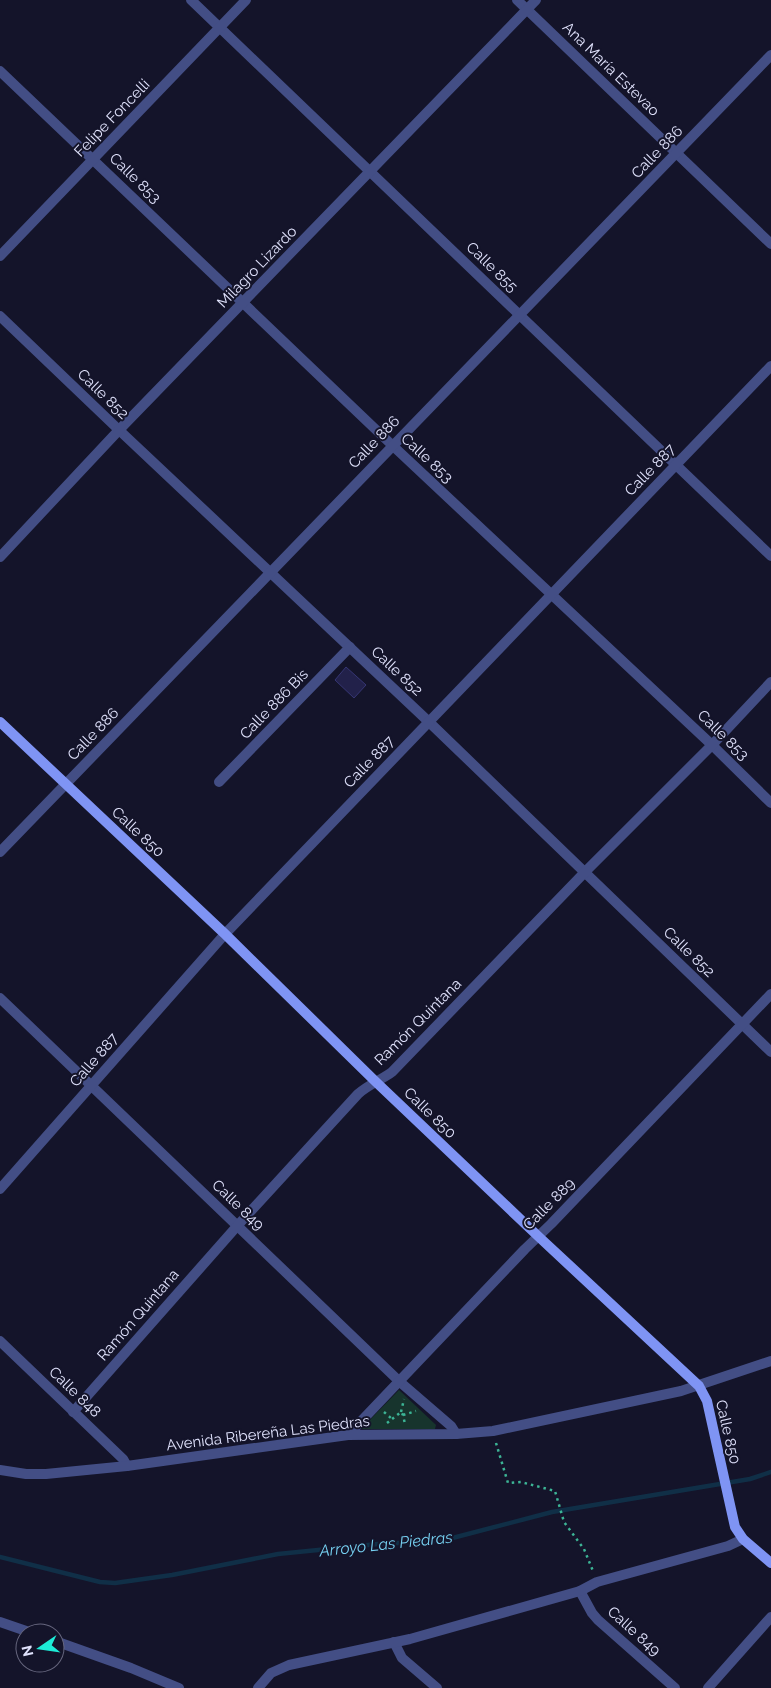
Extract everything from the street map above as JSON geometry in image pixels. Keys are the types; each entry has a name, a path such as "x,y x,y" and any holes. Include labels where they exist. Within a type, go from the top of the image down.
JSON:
{"main road":[{"name":"Calle 850","path":"0,722 225,934 376,1082 539,1237 699,1386 707,1402 735,1527 743,1539 771,1563"}],"street":[{"name":"Calle 855","path":"191,0 771,556"},
{"name":"Felipe Foncelli","path":"0,256 246,0"},
{"name":"Ana María Estevao","path":"517,0 771,244"},
{"name":"Milagro Lizardo","path":"0,557 119,430 536,0"},
{"name":"Calle 886","path":"0,852 771,55"},
{"name":"Calle 853","path":"0,71 771,803"},
{"name":"Calle 852","path":"0,316 429,722 771,1052"},
{"name":"Calle 887","path":"0,1189 225,934 552,596 771,366"},
{"name":"Calle 886 Bis","path":"219,782 350,647"},
{"name":"Ramón Quintana","path":"74,1412 238,1225 358,1094 392,1072 585,872 712,745 771,682"},
{"name":"Calle 889","path":"348,1435 771,994"},
{"name":"Calle 849","path":"0,998 400,1382 451,1426 456,1434"},
{"name":"Calle 848","path":"0,1341 123,1459 127,1466"},
{"name":"Avenida Ribereña Las Piedras","path":"0,1470 26,1474 46,1474 127,1466 348,1435 456,1434 493,1430 682,1392 771,1362"},
{"path":"261,1684 271,1673 289,1665 410,1639 580,1591 597,1582 728,1546 743,1539"},
{"name":"Calle 849","path":"580,1591 598,1620 675,1688"},
{"path":"708,1688 771,1617"},
{"path":"0,1622 15,1627"},
{"path":"394,1642 402,1658 437,1688"},
{"path":"65,1645 131,1668 179,1688"}],"path":[{"path":"493,1430 508,1483 521,1482 554,1491 564,1522 584,1549 597,1582"}],"green space":[{"path":"399,1390 436,1425 435,1429 361,1429"}],"building":[{"path":"346,667 366,685 354,698 335,680"}],"waterway":[{"name":"Arroyo Las Piedras","path":"0,1557 100,1582 115,1583 172,1575 278,1554 378,1544 441,1541 552,1512 750,1479 771,1472"}]}
